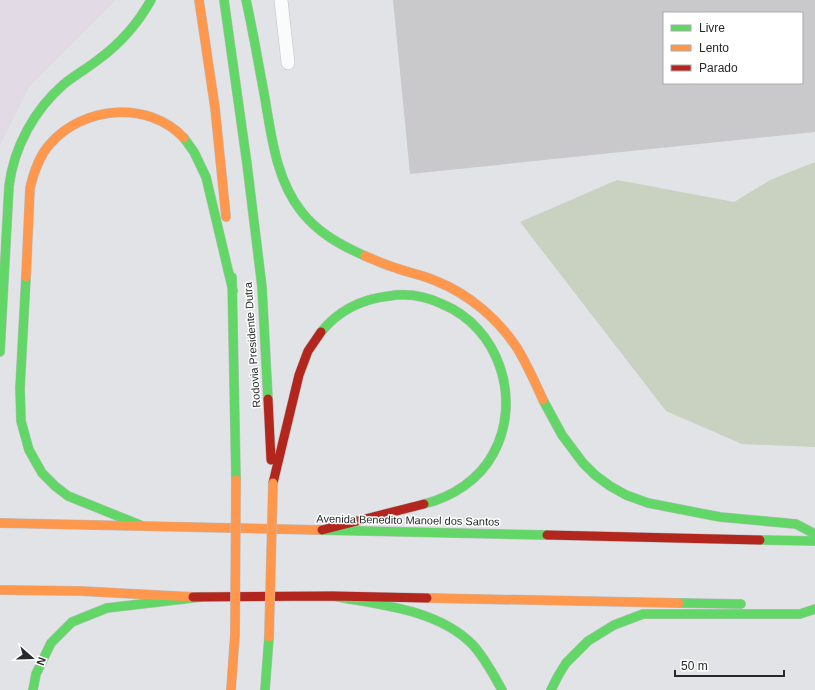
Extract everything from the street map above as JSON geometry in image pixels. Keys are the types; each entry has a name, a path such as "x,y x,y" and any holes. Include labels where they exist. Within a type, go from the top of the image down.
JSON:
{"main road":[{"path":"0,352 9,191 11,172 19,145 35,116 47,101 60,88 91,66 120,42 132,30 151,0"},
{"name":"Rodovia Presidente Dutra","path":"199,0 206,42 221,165 233,291 236,480 235,634 231,690"},
{"name":"Rodovia Presidente Dutra","path":"224,0 246,156 262,287 273,483 269,638 265,690"},
{"path":"246,0 279,167 290,194 310,221 332,239 351,249 394,268 411,272 445,284 476,304 514,344 569,447 583,464 610,486 642,502 659,506 730,519 797,524 815,534"},
{"path":"140,525 68,496 55,486 42,473 29,450 21,421 20,388 30,188 38,162 45,151 63,131 75,123 87,117 107,112 127,111 140,114 165,124 176,132 186,141 194,152 206,177 233,291"},
{"path":"273,483 295,391 305,358 317,337 333,320 346,310 370,300 391,295 406,295 437,301 465,316 477,326 499,359 506,382 507,398 506,412 500,440 485,465 465,486 440,500 322,530"},
{"name":"Avenida Benedito Manoel dos Santos","path":"0,523 815,541"},
{"path":"0,590 80,591 201,597 333,596 752,604"},
{"path":"333,596 416,613 444,623 463,636 479,651 488,663 502,690"},
{"path":"33,690 36,674 51,644 72,622 107,608 201,597"},
{"path":"799,605 815,605"},
{"path":"550,690 559,672 580,647 606,628 632,617 643,614 800,614 815,609"}],"street":[{"path":"281,0 288,63"}],"shaded area":[{"path":"0,0 116,0 29,87 0,146"}],"green space":[{"path":"815,162 815,447 742,444 666,411 520,222 617,180 734,202 770,180"}],"building":[{"path":"393,0 815,0 815,132 410,174"}],"traffic: fast":[{"path":"0,352 9,186 15,157 21,143 27,130 43,105 64,84 115,46 135,25 151,0"},
{"path":"224,0 247,164 262,287 268,399"},
{"path":"246,0 275,154 285,184 292,198 307,219 322,232 365,256"},
{"path":"184,138 194,152 206,177 233,291"},
{"path":"26,277 20,388 21,421 29,450 42,473 68,496 140,525"},
{"path":"232,277 236,480"},
{"path":"321,332 343,312 360,303 396,295 409,295 436,301 462,315 478,330 491,347 500,367 505,389 506,411 502,433 493,454 480,472 464,486 454,492 445,497 424,504"},
{"path":"543,400 562,435 583,463 595,475 626,495 648,503 720,517 796,524 815,534"},
{"path":"319,530 547,535"},
{"path":"760,540 815,541"},
{"path":"333,596 407,610 442,623 458,632 477,649 502,690"},
{"path":"33,690 36,674 51,643 72,622 107,608 201,597"},
{"path":"679,603 741,604"},
{"path":"551,690 566,663 588,641 614,625 643,614 800,614 815,609"},
{"path":"265,690 269,637"}],"traffic: slow":[{"path":"199,0 215,108 226,217"},
{"path":"26,277 30,188 40,159 50,144 64,131 97,115 116,112 134,113 153,118 169,126 184,138"},
{"path":"365,256 448,286 482,308 501,327 517,348 528,367 543,400"},
{"path":"235,634 236,480"},
{"path":"269,637 273,483"},
{"path":"0,523 319,530"},
{"path":"0,590 80,591 193,597"},
{"path":"427,598 679,603"},
{"path":"231,690 235,634"}],"traffic: jam":[{"path":"273,483 299,375 308,351 321,332"},
{"path":"268,399 271,460"},
{"path":"322,530 424,504"},
{"path":"547,535 760,540"},
{"path":"193,597 333,596 427,598"}]}
